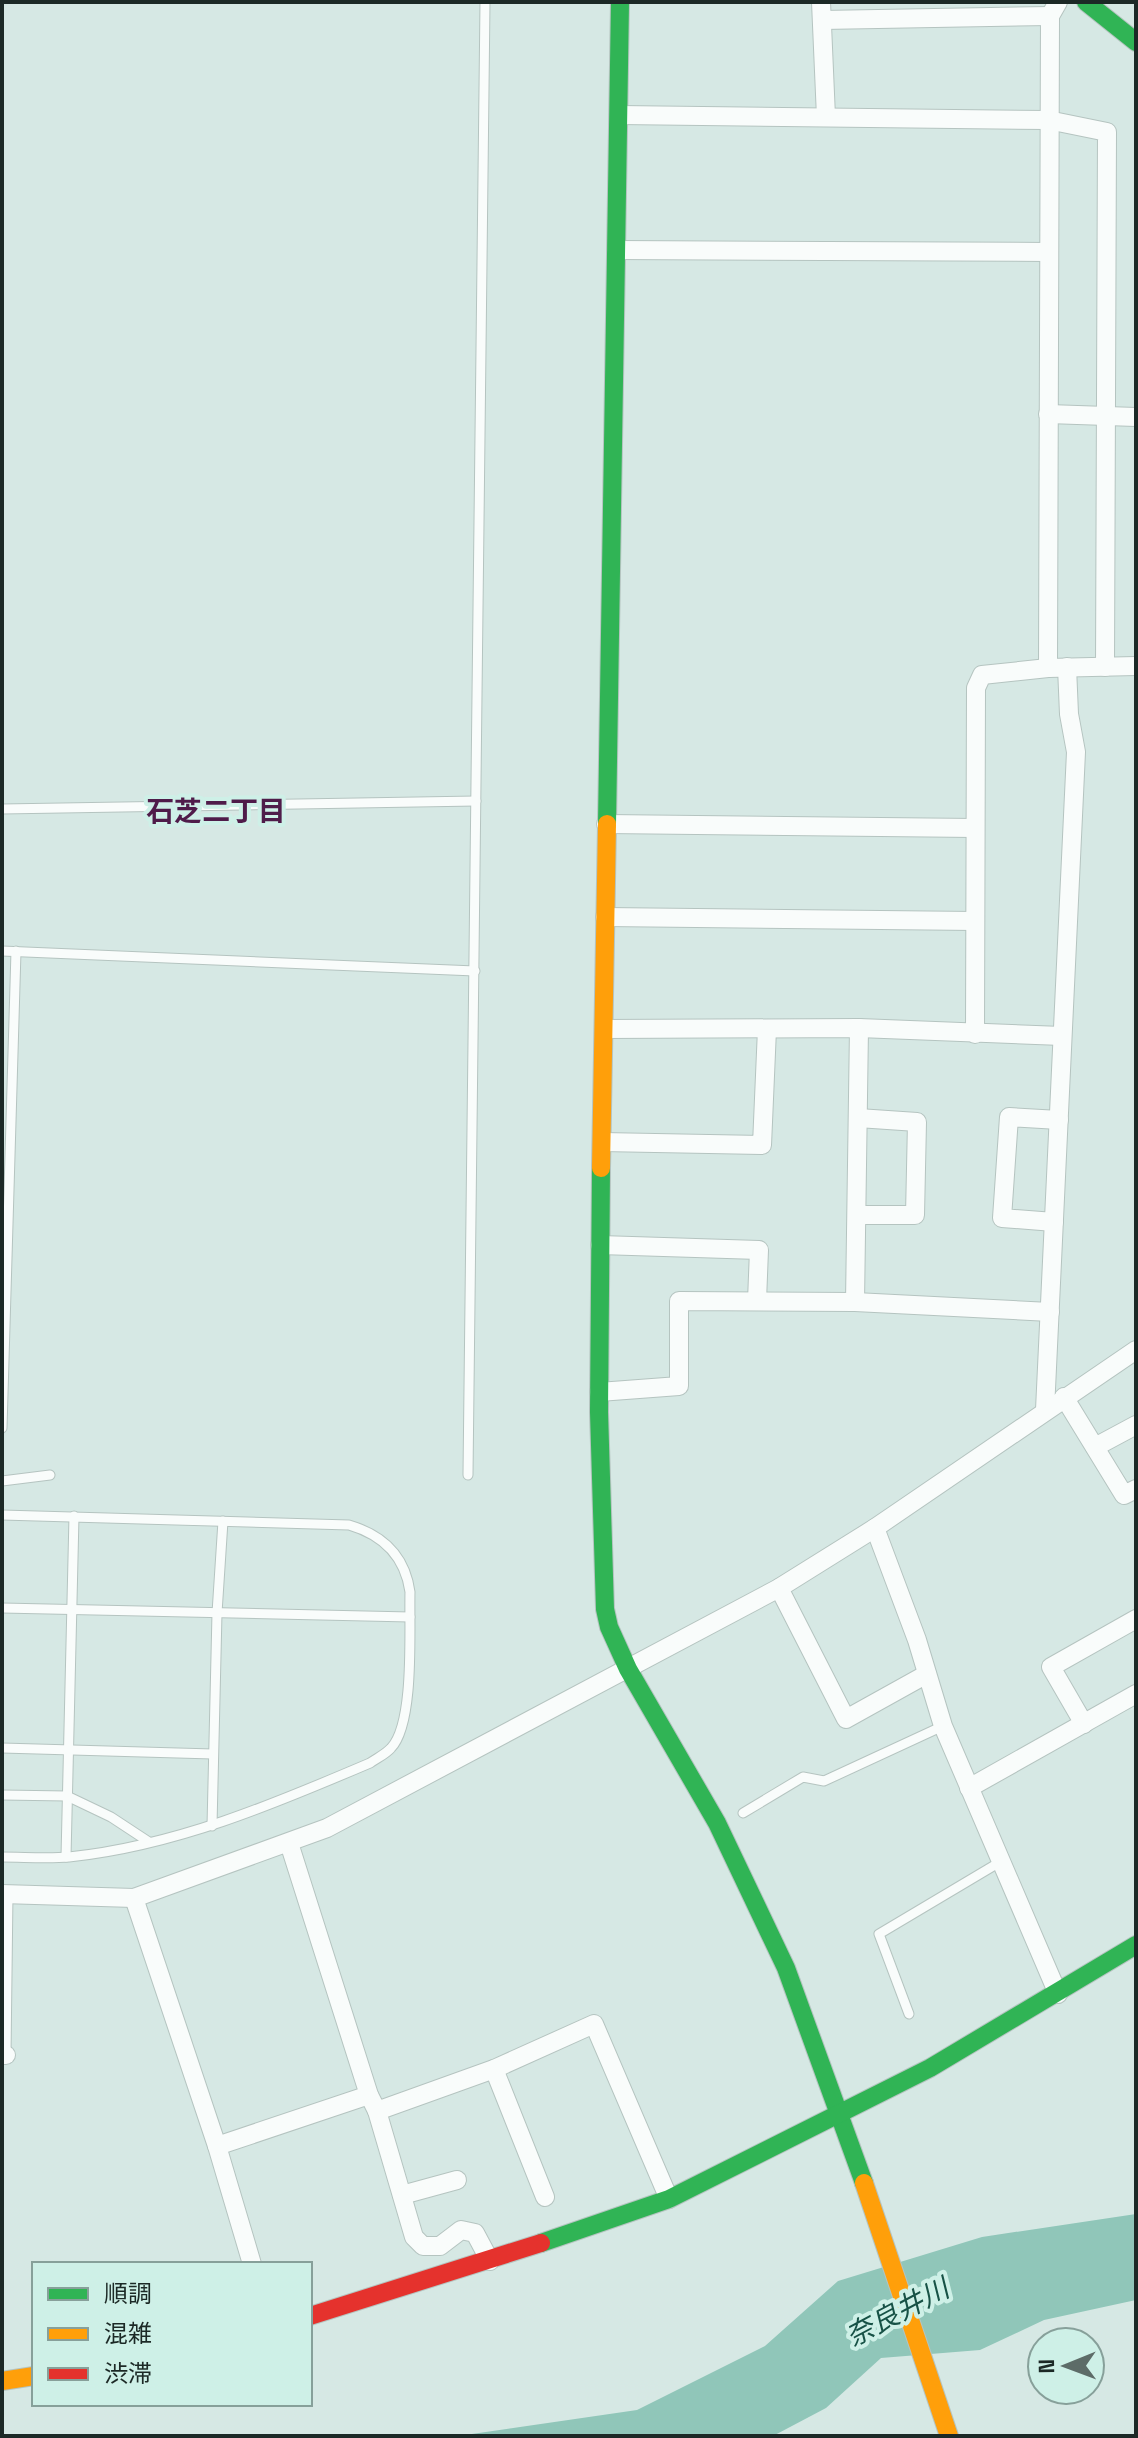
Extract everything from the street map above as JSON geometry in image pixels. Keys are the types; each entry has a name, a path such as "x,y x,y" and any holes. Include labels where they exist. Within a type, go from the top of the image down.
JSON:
{"street":[{"path":"620,2 600,1245 599,1392 605,1609 609,1627 628,1669 717,1823 786,1968 841,2113 949,2436"},
{"path":"1086,2 1136,42"},
{"path":"826,117 821,11 1054,9 1048,120 1048,414 1057,668 1076,752 1045,1410"},
{"path":"619,115 1048,120 1107,132 1105,667"},
{"path":"616,250 1048,252"},
{"path":"1048,414 1136,417"},
{"path":"975,1034 976,688 982,675 1057,668 1136,666"},
{"path":"606,824 975,828"},
{"path":"605,917 975,921"},
{"path":"604,1029 859,1028 1062,1036"},
{"path":"855,1302 859,1028"},
{"path":"602,1142 762,1145 767,1029"},
{"path":"1054,1222 1002,1218 1009,1117 1059,1120"},
{"path":"857,1215 915,1215 917,1122 858,1118"},
{"path":"600,1245 759,1250 757,1301"},
{"path":"599,1392 679,1386 679,1301 855,1302 1050,1312"},
{"path":"5,1894 134,1898 327,1828 779,1588 875,1528 1136,1350"},
{"path":"1064,1397 1124,1495 1136,1489"},
{"path":"1095,1447 1136,1425"},
{"path":"875,1528 943,1726 1058,1994"},
{"path":"779,1588 846,1719 927,1674"},
{"path":"1084,1724 1051,1667 1136,1619"},
{"path":"969,1788 1136,1694"},
{"path":"289,1843 414,2237 423,2246 440,2246 461,2230 475,2233 490,2261"},
{"path":"134,1898 217,2146 251,2262"},
{"path":"312,2315 490,2261 669,2199 930,2068 1136,1945"},
{"path":"217,2146 494,2069 594,2024 669,2199"},
{"path":"494,2069 545,2197"},
{"path":"402,2195 457,2180"},
{"path":"2,2381 32,2376"}],"lane":[{"path":"468,1475 485,2"},
{"path":"2,809 476,801"},
{"path":"2,951 475,971"},
{"path":"2,1428 16,951"},
{"path":"2,1481 50,1475"},
{"path":"2,1515 349,1525 377,1536 401,1559 408,1574 410,1617 407,1699 402,1730 391,1749 370,1763 212,1826 110,1851 66,1857 2,1857"},
{"path":"66,1857 74,1516"},
{"path":"212,1826 217,1613 223,1521"},
{"path":"2,1608 410,1617"},
{"path":"743,1813 803,1777 824,1781 943,1726"},
{"path":"2,1748 213,1754"},
{"path":"2,1795 67,1796 111,1817 149,1842"},
{"path":"909,2014 879,1934 1000,1862"},
{"path":"4,2055 5,1894"}],"water":[{"name":"奈良井川","path":"1136,2214 1136,2300 1044,2320 980,2350 881,2358 826,2408 773,2436 458,2436 637,2410 765,2346 838,2281 982,2237"}],"traffic: fast":[{"path":"607,824 620,2"},
{"path":"1086,2 1136,42"},
{"path":"601,1168 599,1412 605,1609 609,1627 628,1669 717,1823 786,1968 864,2183"},
{"path":"541,2243 669,2199 930,2068 1136,1945"}],"traffic: slow":[{"path":"601,1168 607,824"},
{"path":"864,2183 949,2436"},
{"path":"2,2381 32,2376"}],"traffic: jam":[{"path":"312,2315 541,2243"}],"district":[{"name":"石芝二丁目","path":"216,811"}]}
